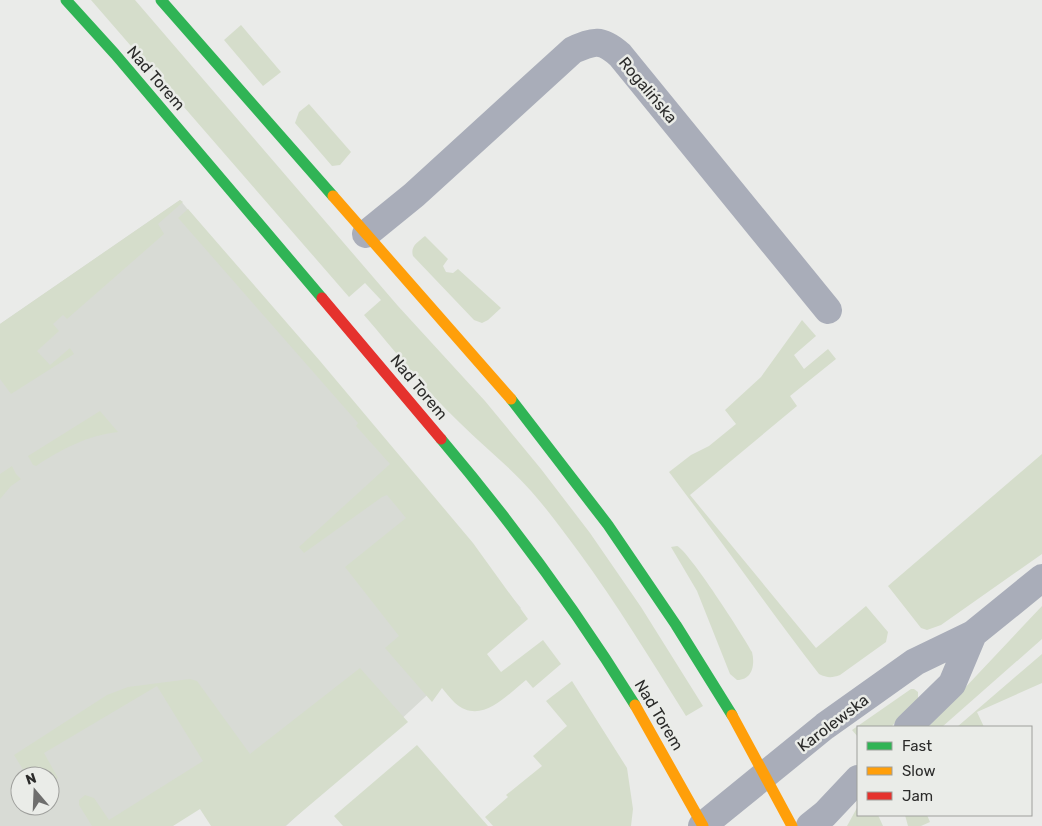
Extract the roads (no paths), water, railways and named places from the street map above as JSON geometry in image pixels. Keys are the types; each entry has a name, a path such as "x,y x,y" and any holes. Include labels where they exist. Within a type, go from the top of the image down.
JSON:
{"main road":[{"name":"Nad Torem","path":"66,0 308,281 487,493 565,598 607,660 647,725 703,826"},
{"path":"160,0 523,413 608,524 712,682 746,738 792,826"}],"street":[{"name":"Rogalińska","path":"366,234 409,199 573,50 592,42 609,46 620,55 828,310"},
{"name":"Karolewska","path":"703,826 825,726 915,662 972,634 1042,578"},
{"name":"Karolewska","path":"909,726 952,684 972,634"},
{"path":"810,826 825,814 857,779"}]}
